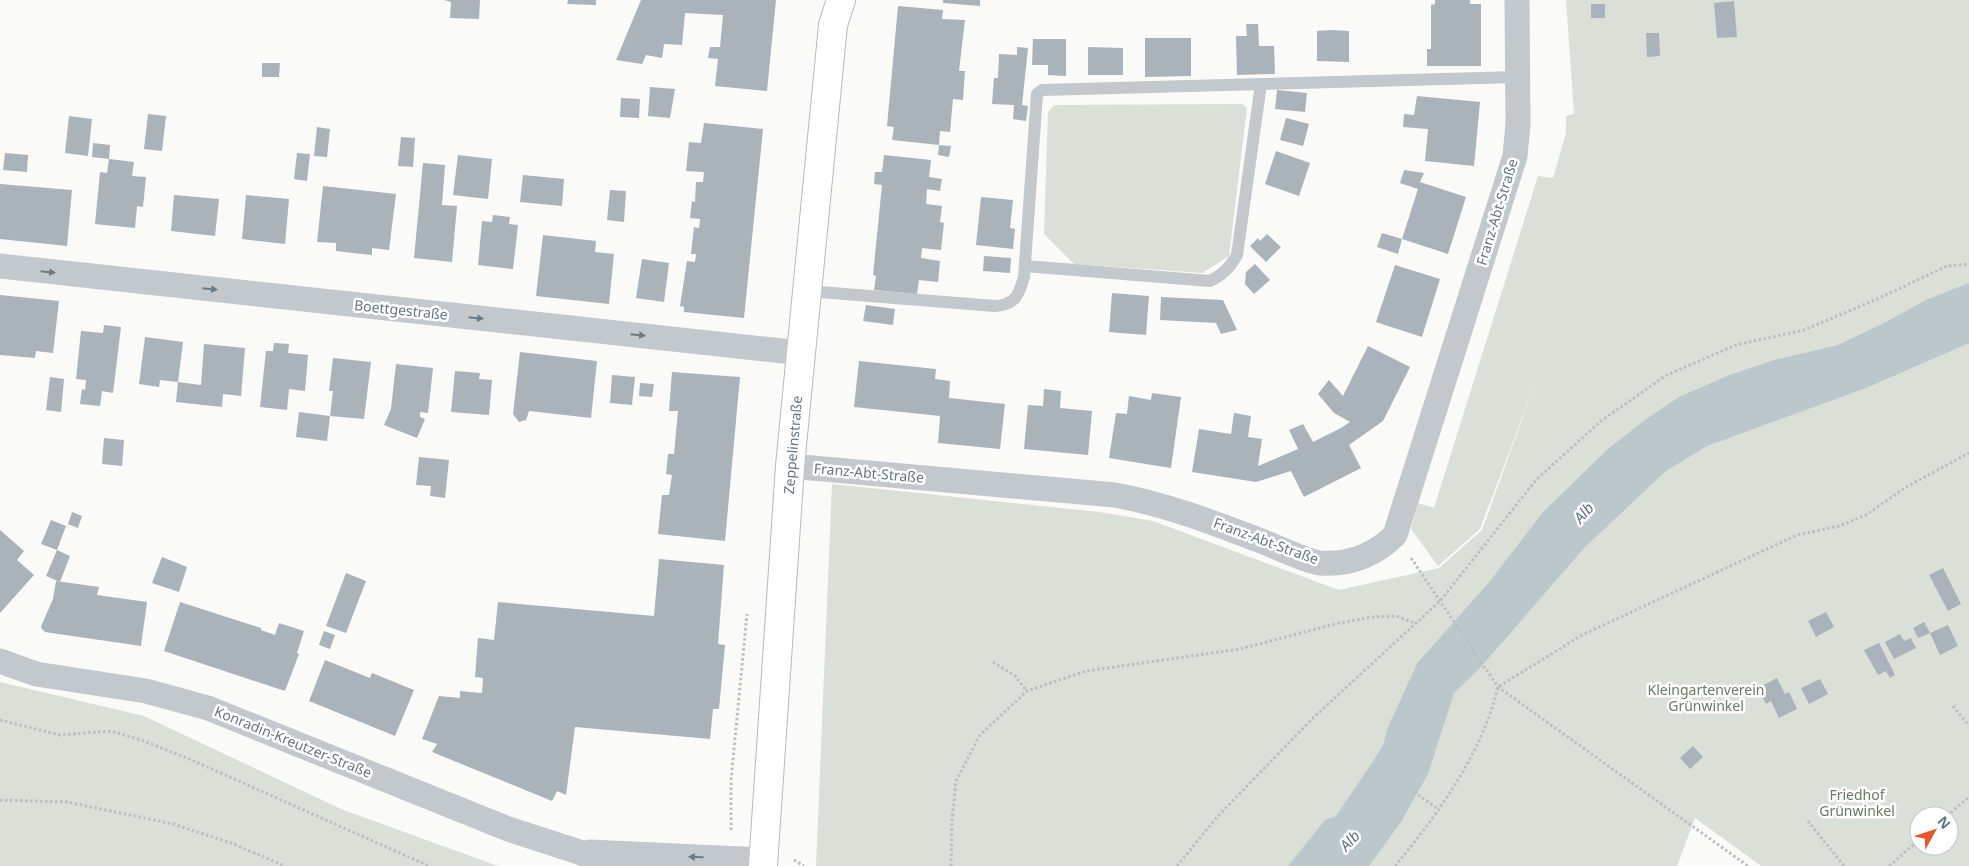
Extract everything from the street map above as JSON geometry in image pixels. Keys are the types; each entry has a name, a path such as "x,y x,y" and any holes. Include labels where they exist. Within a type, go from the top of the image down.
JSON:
{"street":[{"name":"Franz-Abt-Straße","path":"790,466 1134,498 1192,514 1318,563 1343,563 1369,555 1396,535 1515,156 1518,124 1517,0"},
{"name":"Zeppelinstraße","path":"763,863 790,466 835,8"},
{"name":"Boettgestraße","path":"0,266 801,354"},
{"name":"Konradin-Kreutzer-Straße","path":"0,661 36,674 146,691 208,708 508,829 579,852 611,866"},
{"name":"Konradin-Kreutzer-Straße","path":"579,852 763,863"}],"lane":[{"path":"807,291 1006,306 1014,301 1020,292 1025,266 1037,94 1042,90 1518,77"},
{"path":"1025,266 1210,282 1222,274 1231,266 1237,255 1261,84"}],"path":[{"path":"1177,866 1217,817 1312,719 1441,600 1536,480 1601,421 1665,376 1736,345 1804,330 1875,300 1947,266 1969,264"},
{"path":"1395,866 1458,779 1489,722 1498,687 1582,635 1797,536 1839,526 1866,514 1906,487 1969,453"},
{"path":"1396,535 1498,687 1748,866"},
{"path":"951,866 952,822 956,781 980,735 1027,691 1086,671 1240,649 1335,624 1372,617 1396,616 1415,623"},
{"path":"993,662 1014,676 1027,691"},
{"path":"1953,706 1969,726"},
{"path":"0,720 60,735 111,731 141,740 187,758 429,866"},
{"path":"1414,792 1438,809"},
{"path":"1959,806 1969,797"},
{"path":"0,800 67,802 173,824 231,843 285,866"},
{"path":"1808,821 1844,866"},
{"path":"1889,866 1909,849"}],"green space":[{"path":"1566,0 1969,0 1969,866 1761,866 1695,818 1677,866 816,866 832,484 1099,512 1153,521 1339,590 1439,568 1482,530 1536,381 1480,529 1438,566 1411,529 1418,503 1434,508 1538,176 1553,178 1566,133 1566,116 1574,114"},
{"path":"1242,104 1247,108 1229,256 1202,273 1074,264 1044,234 1048,112 1054,105"},
{"path":"0,682 144,716 341,809 498,866 0,866"}],"water":[{"name":"Alb","path":"1969,283 1969,343 1866,388 1707,446 1666,471 1584,548 1480,668 1454,693 1428,774 1401,822 1369,866 1288,866 1325,820 1336,816 1372,763 1383,745 1388,727 1418,662 1487,585 1544,511 1609,448 1679,397 1727,376 1771,361 1838,345 1926,300"}],"building":[{"path":"444,0 480,0 479,19 450,18 451,2"},
{"path":"568,0 596,0 596,5 567,4"},
{"path":"641,0 776,0 767,91 715,86 718,59 708,58 710,47 720,47 723,15 685,13 682,45 664,44 662,58 646,55 642,64 616,60"},
{"path":"943,0 980,0 980,6 943,3"},
{"path":"1435,0 1470,0 1470,4 1481,4 1481,66 1427,66 1427,49 1431,49 1431,5 1435,4"},
{"path":"1734,1 1737,37 1717,38 1714,3"},
{"path":"1591,4 1605,4 1605,18 1591,18"},
{"path":"898,6 943,10 942,19 965,20 959,71 965,71 963,100 953,99 950,132 940,131 939,145 892,140 894,127 887,126"},
{"path":"1246,24 1258,24 1259,46 1274,46 1275,74 1237,75 1236,36 1247,36"},
{"path":"1317,31 1349,31 1349,62 1317,61"},
{"path":"1646,33 1659,33 1660,56 1647,57"},
{"path":"1145,38 1191,38 1191,76 1145,77"},
{"path":"1033,39 1066,39 1066,76 1048,75 1048,65 1032,65"},
{"path":"1017,47 1028,48 1022,105 1028,106 1026,121 1013,119 1014,105 992,104 994,78 998,78 999,54 1017,55"},
{"path":"1088,47 1123,48 1123,75 1088,75"},
{"path":"262,63 280,63 279,77 262,77"},
{"path":"650,87 675,89 670,118 648,116"},
{"path":"1277,90 1307,93 1305,112 1275,109"},
{"path":"1417,96 1480,102 1474,166 1425,161 1428,129 1403,127 1404,114 1414,115"},
{"path":"621,98 640,99 639,118 620,117"},
{"path":"148,114 166,116 162,151 144,149"},
{"path":"69,116 92,119 88,156 65,153"},
{"path":"1286,118 1309,124 1303,146 1280,140"},
{"path":"704,123 763,129 744,318 684,312 684,307 680,306 687,261 695,262 696,254 691,254 694,227 699,228 700,219 690,218 692,201 695,202 696,182 703,182 704,172 686,171 689,142 701,143"},
{"path":"317,127 330,129 327,157 314,156"},
{"path":"401,137 415,138 413,167 398,166"},
{"path":"93,143 110,145 109,159 92,157"},
{"path":"939,145 951,146 949,157 938,155"},
{"path":"1276,151 1310,163 1299,196 1265,184"},
{"path":"5,153 28,155 27,172 3,170"},
{"path":"297,153 310,154 307,181 294,179"},
{"path":"458,155 492,159 488,199 453,195"},
{"path":"884,155 931,160 929,177 942,179 940,191 927,189 926,204 942,206 940,222 944,223 941,250 922,248 921,258 940,261 938,282 919,280 917,294 874,290 876,276 873,275 882,185 874,184 875,172 882,172"},
{"path":"109,159 134,162 132,176 146,177 143,207 137,206 135,228 95,224 100,172 107,173"},
{"path":"423,163 445,165 442,205 457,206 452,262 414,258"},
{"path":"1404,170 1424,173 1420,182 1466,197 1448,254 1402,239 1418,189 1400,183"},
{"path":"523,175 564,179 562,206 520,202"},
{"path":"0,184 72,190 67,246 0,239"},
{"path":"323,186 396,194 389,250 372,248 372,255 353,253 336,251 336,243 317,242"},
{"path":"610,190 626,191 624,222 607,220"},
{"path":"174,195 219,199 215,236 171,231"},
{"path":"246,195 289,199 285,244 242,239"},
{"path":"981,197 1013,200 1010,228 1015,229 1013,249 976,245"},
{"path":"493,215 510,217 509,224 518,225 513,269 478,265 482,221 492,222"},
{"path":"1382,233 1402,239 1398,254 1377,247"},
{"path":"1267,234 1281,247 1266,262 1250,246 1258,238 1260,241"},
{"path":"543,235 596,241 595,252 614,254 609,304 536,296"},
{"path":"984,256 1011,258 1010,273 983,271"},
{"path":"642,259 669,263 664,302 636,298"},
{"path":"1255,264 1270,280 1254,294 1245,284 1246,272"},
{"path":"1395,265 1440,279 1422,337 1376,322"},
{"path":"1112,293 1149,296 1146,335 1109,332"},
{"path":"0,295 59,301 53,353 36,351 35,358 0,355"},
{"path":"1161,297 1223,300 1237,330 1221,334 1216,323 1160,320"},
{"path":"866,305 895,309 893,325 863,321"},
{"path":"104,325 121,327 113,393 102,391 100,406 80,404 82,389 85,390 86,380 76,379 81,331 103,333"},
{"path":"145,337 183,342 178,382 160,380 159,387 139,384"},
{"path":"274,343 289,344 288,353 308,355 305,391 289,389 287,410 260,407 266,351 273,351"},
{"path":"204,344 245,348 241,396 223,394 222,407 176,402 178,382 201,385"},
{"path":"1368,346 1410,367 1383,421 1349,445 1361,468 1304,497 1291,471 1256,482 1192,472 1199,429 1231,434 1234,413 1251,416 1248,437 1262,439 1258,466 1298,449 1289,430 1303,424 1313,442 1350,422 1334,413 1318,394 1329,380 1343,396"},
{"path":"520,352 597,361 591,418 529,411 526,420 519,422 513,414"},
{"path":"333,358 371,362 364,419 330,416 333,391 329,391"},
{"path":"859,361 936,369 935,379 950,381 949,398 1005,404 1000,449 938,443 940,416 854,407"},
{"path":"396,364 433,368 428,413 420,412 420,417 425,419 417,438 384,425 391,409"},
{"path":"455,371 480,373 479,379 492,380 489,415 451,412"},
{"path":"672,372 740,377 725,541 658,534 662,495 669,495 672,475 666,474 668,454 674,454 678,411 669,411"},
{"path":"612,375 635,377 632,405 610,403"},
{"path":"50,377 64,379 61,412 46,410"},
{"path":"640,383 654,384 652,397 639,396"},
{"path":"1044,389 1061,391 1060,408 1092,411 1088,455 1024,449 1028,405 1043,406"},
{"path":"1152,393 1181,397 1171,468 1109,458 1116,413 1127,414 1129,396 1151,400"},
{"path":"299,412 330,416 327,441 296,437"},
{"path":"104,438 124,440 122,466 102,464"},
{"path":"419,457 449,460 445,498 430,496 431,486 416,485"},
{"path":"72,512 82,516 78,528 68,524"},
{"path":"51,520 66,526 57,550 41,544"},
{"path":"0,530 24,551 17,560 34,575 0,613"},
{"path":"57,550 70,556 60,582 46,576"},
{"path":"162,557 187,567 179,592 152,583"},
{"path":"659,559 724,565 718,644 725,645 719,709 713,709 710,739 575,727 566,795 557,791 552,801 432,752 437,744 422,739 439,696 460,698 460,691 482,693 483,678 475,677 478,638 494,640 498,602 654,616"},
{"path":"1943,568 1961,604 1948,611 1929,575"},
{"path":"346,573 366,581 346,633 326,626"},
{"path":"56,581 99,587 97,595 147,602 141,646 45,632 41,628 53,599"},
{"path":"180,602 261,628 261,630 275,635 279,623 304,631 297,653 299,654 285,691 164,651"},
{"path":"1826,612 1834,627 1816,637 1808,621"},
{"path":"1924,622 1930,633 1918,638 1913,628"},
{"path":"1948,625 1958,646 1940,655 1930,633"},
{"path":"324,631 335,635 330,649 319,645"},
{"path":"1900,634 1904,641 1911,638 1916,648 1894,659 1885,642"},
{"path":"1879,643 1895,675 1890,678 1886,671 1878,675 1864,650"},
{"path":"325,660 370,678 372,673 414,690 395,736 309,701"},
{"path":"1777,678 1785,694 1789,692 1797,709 1779,718 1771,701 1766,704 1758,688"},
{"path":"1820,679 1828,694 1809,704 1801,688"},
{"path":"1693,746 1703,757 1690,769 1680,758"}],"park label":[{"name":"Kleingartenverein Grünwinkel","path":"1706,698"},
{"name":"Friedhof Grünwinkel","path":"1857,804"}]}
